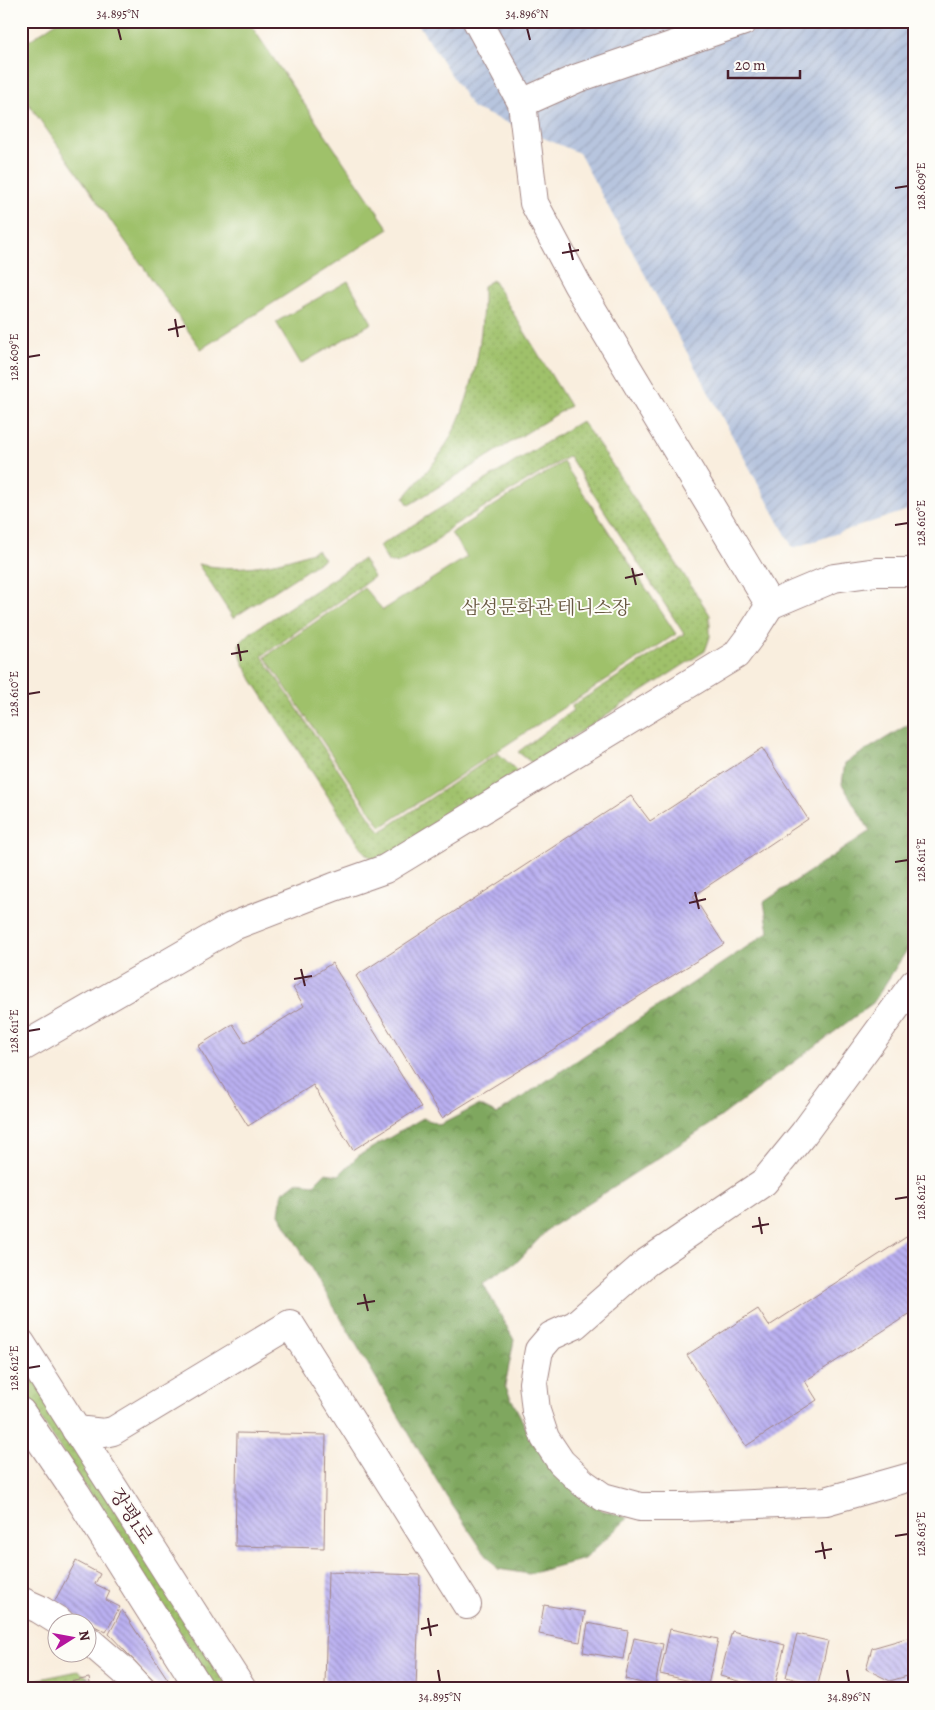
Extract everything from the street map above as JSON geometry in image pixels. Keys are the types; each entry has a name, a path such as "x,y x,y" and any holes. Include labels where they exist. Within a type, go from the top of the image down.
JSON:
{"street":[{"path":"477,21 522,103 534,203 577,284 770,605"},
{"path":"522,103 578,78 744,21"},
{"path":"21,1048 231,927 385,869 736,655 770,605 834,578 877,572 914,572"},
{"path":"914,983 804,1133 764,1182 647,1262 575,1325 551,1336 539,1350 533,1383 536,1411 545,1438 561,1462 583,1483 603,1497 640,1507 826,1501 914,1476"},
{"path":"76,1430 104,1434 113,1431 292,1329"},
{"path":"105,1475 110,1457 120,1441 292,1329"},
{"path":"292,1329 467,1605"},
{"name":"장평1로","path":"21,1343 242,1689"},
{"name":"장평1로","path":"26,1428 76,1493 200,1689"},
{"path":"21,1601 48,1615"},
{"path":"98,1649 141,1689"}],"shaded area":[{"path":"416,21 914,21 914,508 793,548 579,153 473,108"}],"green space":[{"path":"58,21 248,21 389,229 201,349 21,93 21,46"},
{"path":"493,280 570,406 409,505 404,498 436,460 448,441 467,399 478,354 483,308 483,286"},
{"path":"348,281 372,323 301,364 276,322"},
{"path":"581,421 598,443 710,615 710,637 705,651 532,763 518,752 573,710 572,706 684,634 569,456 451,527 432,545 398,563 388,562 379,546"},
{"name":"삼성문화관 테니스장","path":"563,462 676,634 381,827 265,657 364,588 383,610 467,557 451,533"},
{"path":"317,550 324,559 233,618 198,564 228,568 259,566"},
{"path":"363,559 374,577 262,656 380,832 498,753 517,771 397,851 373,859 365,853 252,680 242,660 239,644 250,633"},
{"path":"914,721 914,939 873,1003 711,1124 548,1229 518,1261 483,1283 514,1340 505,1386 533,1442 602,1510 628,1518 584,1559 529,1574 498,1569 479,1545 446,1496 279,1214 282,1193 296,1182 314,1184 325,1173 339,1175 358,1156 423,1118 440,1125 479,1105 497,1114 769,932 764,902 870,831 842,784 845,763"},
{"path":"21,1354 236,1689 216,1689 21,1388"},
{"path":"78,1671 89,1678 39,1689 21,1689 21,1683"}],"building":[{"path":"762,748 808,819 693,896 724,944 442,1118 356,976 631,796 650,821"},
{"path":"332,963 421,1107 353,1150 313,1085 248,1126 198,1046 233,1024 245,1043 304,1006 293,988"},
{"path":"914,1232 914,1311 805,1381 817,1400 746,1446 687,1355 758,1309 769,1326"},
{"path":"237,1433 326,1435 324,1548 235,1546"},
{"path":"76,1561 100,1574 95,1584 110,1591 106,1600 120,1607 106,1632 98,1628 98,1612 68,1612 53,1604"},
{"path":"328,1572 420,1575 416,1688 325,1685"},
{"path":"544,1605 585,1612 580,1642 539,1634"},
{"path":"122,1610 169,1681 161,1689 109,1634"},
{"path":"588,1623 628,1631 623,1659 583,1652"},
{"path":"670,1629 718,1639 708,1685 660,1674"},
{"path":"732,1631 785,1645 774,1689 767,1689 720,1676"},
{"path":"797,1634 828,1641 818,1685 786,1677"},
{"path":"914,1636 914,1674 890,1681 866,1669 872,1648"},
{"path":"634,1638 663,1644 655,1686 625,1679"},
{"path":"89,1678 91,1689 43,1689 43,1688"}]}
